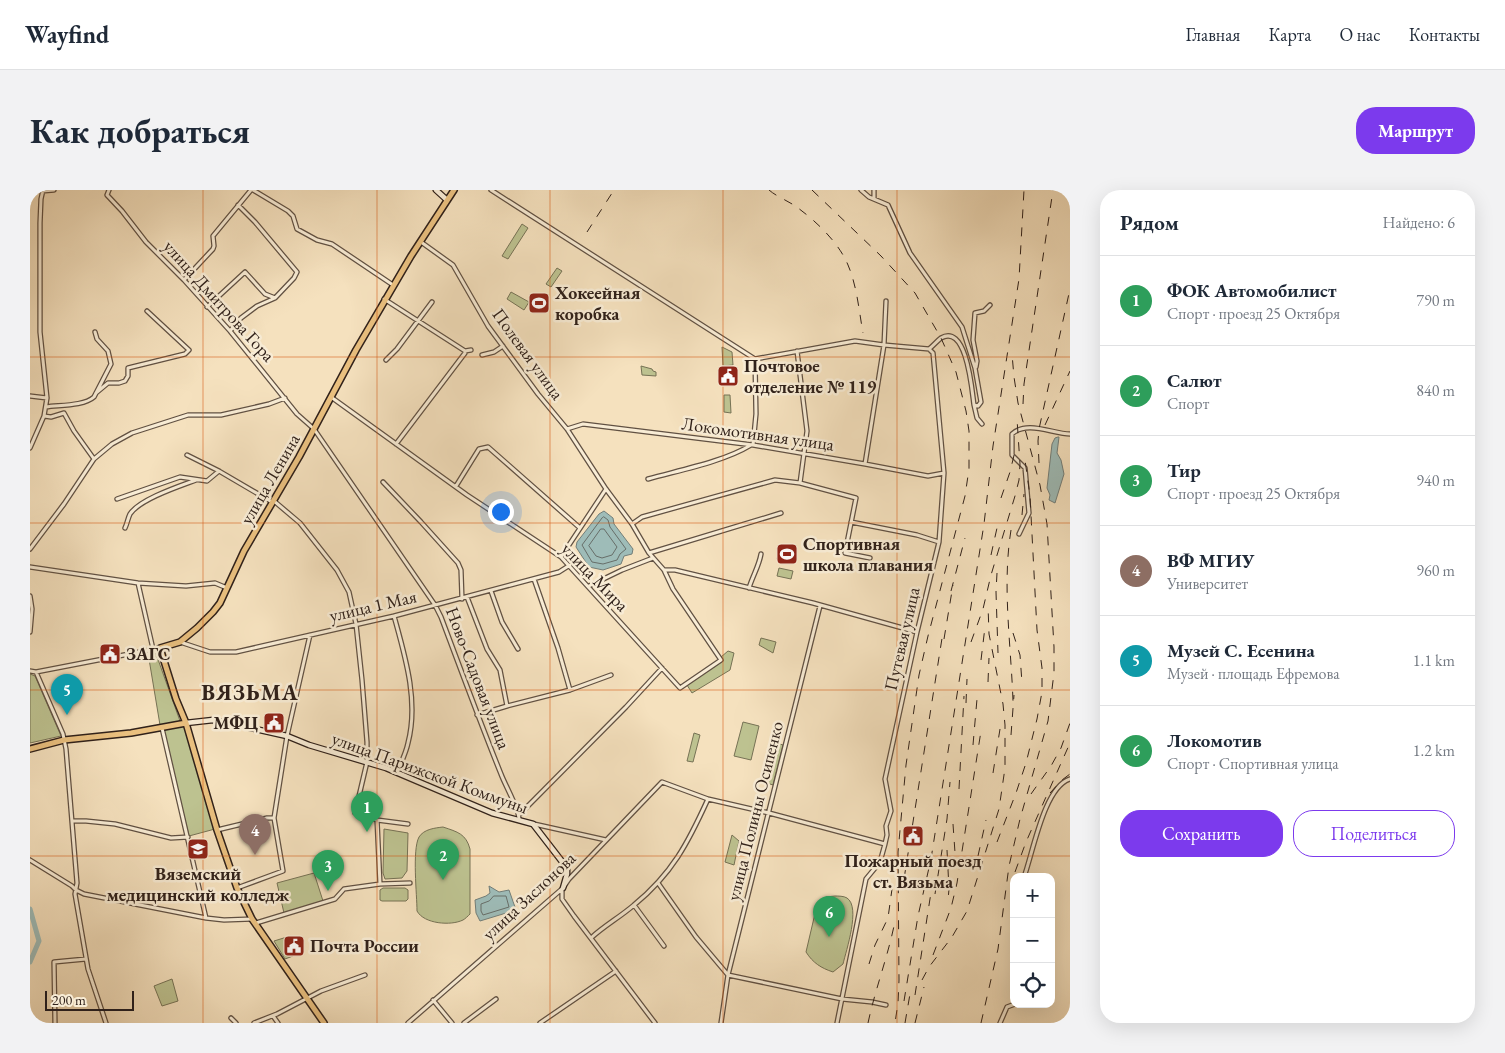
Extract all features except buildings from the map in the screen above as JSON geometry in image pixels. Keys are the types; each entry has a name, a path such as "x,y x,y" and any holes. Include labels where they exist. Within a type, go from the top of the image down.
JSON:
{"main road":[{"name":"улица Ленина","path":"160,648 180,642 197,628 220,603 244,551 314,429 384,300 454,190"},
{"path":"160,648 186,724 237,888 254,921 324,1023"},
{"path":"30,749 64,740 186,724"}],"street":[{"path":"30,448 44,416 47,398 40,332 40,207 42,191 54,190"},
{"name":"улица Дмитрова Гора","path":"109,190 107,195 146,242 184,280 206,307 230,331 297,414 314,429"},
{"path":"184,280 213,250 213,236 252,190 288,211 293,216 297,229 317,240 332,244 394,284"},
{"path":"436,190 447,200"},
{"path":"491,190 755,358 850,341 929,349 941,338 950,336 957,340 965,354 977,418 982,424"},
{"path":"874,190 874,199"},
{"path":"863,191 869,197 888,205 910,253 962,327 975,368 981,402 978,406 974,405"},
{"path":"230,331 241,318 257,306 275,298 294,278 297,272 255,222 238,205"},
{"name":"Полевая улица","path":"421,242 453,264 484,319 538,394 567,429 606,489 632,524 649,553 664,570 673,589 721,660 680,688"},
{"path":"206,307 245,272 265,294 275,298"},
{"path":"384,300 465,351 471,350"},
{"path":"386,360 398,349 432,302"},
{"path":"865,464 884,345 886,302"},
{"path":"975,368 977,361 973,340 975,313 984,311 990,305"},
{"path":"96,393 108,383 126,381 128,368 185,354 189,350 147,311"},
{"path":"46,407 90,401 96,393 111,364 108,351 97,338 95,332"},
{"path":"482,355 494,352 503,346"},
{"name":"Путевая улица","path":"837,1023 866,879 880,862 885,844 886,826 891,811 885,779 916,632 939,542 944,473 932,353 929,349"},
{"path":"396,444 465,351"},
{"path":"797,351 807,431 800,483"},
{"path":"648,479 740,452 752,444 756,414 755,358"},
{"path":"30,396 47,398"},
{"name":"улица Мира","path":"331,397 467,495 562,557 680,688"},
{"path":"30,549 64,504 94,459 112,444 132,433 188,416 221,416 285,398"},
{"path":"44,416 64,413 94,459"},
{"name":"Локомотивная улица","path":"567,429 583,424 752,444 928,476 944,473"},
{"path":"1019,534 1029,513 1025,468 1012,455 1012,434 1015,431 1031,428 1070,434"},
{"name":"Ново-Садовая улица","path":"314,429 441,617 477,715 520,817"},
{"path":"456,486 479,449 488,447 580,528"},
{"path":"187,455 273,501 300,523 337,570 349,592 356,624 362,680 367,762 355,813 378,820 408,824"},
{"path":"117,499 180,477 207,481 219,472"},
{"path":"125,528 131,513 143,503 172,489 197,480"},
{"path":"632,524 642,517 775,480 800,483 856,498 845,553 870,558"},
{"path":"383,482 458,563 461,570 462,598"},
{"path":"562,557 606,489"},
{"path":"649,553 781,513"},
{"path":"851,522 917,535 939,542"},
{"path":"750,588 753,573 761,554"},
{"path":"589,586 653,558"},
{"name":"улица 1 Мая","path":"180,642 210,652 236,652 394,616 491,591 559,572 570,565"},
{"path":"30,567 138,583 186,586 215,583 226,588"},
{"path":"664,570 675,570 750,588 916,632"},
{"path":"534,579 558,648 570,690"},
{"path":"138,583 153,649"},
{"path":"491,591 502,622 518,649"},
{"path":"30,596 32,609 30,632"},
{"path":"467,597 487,649 500,670 507,706"},
{"name":"улица Полины Осипенко","path":"721,1023 728,975 820,606"},
{"path":"394,616 406,663 412,708 408,743 397,772"},
{"path":"237,888 283,871 274,818 287,736 310,635"},
{"name":"улица Ленина","path":"30,671 36,672 160,648"},
{"path":"520,817 662,668"},
{"path":"36,672 64,740 73,821 76,883 74,894 86,959 106,1022 100,1023"},
{"path":"477,715 570,690 611,676"},
{"name":"улица Парижской Коммуны","path":"186,724 214,720 287,736 309,745 397,772 492,812 520,817 533,824 567,868 563,888"},
{"path":"162,728 206,918"},
{"path":"1025,873 1045,808 1064,781 1070,779"},
{"name":"улица Заслонова","path":"408,1023 563,888 569,879 662,782 708,799"},
{"path":"591,938 634,905 658,883 674,864 692,834 708,799 885,844"},
{"path":"218,830 274,818"},
{"path":"378,820 380,884"},
{"path":"73,821 112,824 170,838 188,837"},
{"path":"533,824 607,840"},
{"path":"30,860 84,894 224,920 254,921 335,899 344,889 380,884 410,883"},
{"path":"658,883 696,937 728,975 842,999 886,1005"},
{"path":"563,888 561,893 562,899 655,1023"},
{"path":"634,905 664,946"},
{"path":"55,1023 54,962 86,959"},
{"path":"540,1023 616,971"},
{"path":"254,1023 273,1016 322,991 365,975"},
{"path":"464,1023 496,999"},
{"path":"433,1000 452,1023"},
{"path":"1000,1023 1007,1007 1010,1006"},
{"path":"273,1016 278,1023"},
{"path":"231,1018 236,1023"}],"green space":[{"path":"522,224 528,228 508,259 502,256"},
{"path":"557,268 562,271 551,287 546,284"},
{"path":"511,292 529,302 524,310 507,299"},
{"name":"Хокеейная коробка","path":"536,295 547,303 542,310 531,303"},
{"path":"722,347 732,352 733,365 723,366"},
{"path":"641,366 652,369 656,372 656,376 642,375"},
{"path":"724,395 730,395 731,413 724,412"},
{"name":"Спортивная школа плавания","path":"781,546 794,549 791,562 777,559 778,555 781,556 782,552 779,551"},
{"path":"779,568 793,571 791,579 777,576"},
{"path":"761,638 776,642 773,653 759,645"},
{"path":"155,651 180,721 160,725 148,653"},
{"path":"728,651 734,653 730,670 692,693 687,685 723,661 721,657"},
{"path":"30,674 35,676 61,736 30,743"},
{"path":"743,722 759,726 751,760 734,756"},
{"path":"184,726 215,829 189,836 163,729"},
{"path":"694,733 700,735 693,762 687,761"},
{"path":"777,743 783,745 773,785 767,783"},
{"path":"443,827 461,834 470,849 470,914 463,920 452,923 438,923 425,919 417,911 415,862 417,843 419,837 424,832"},
{"path":"384,829 408,833 407,871 402,878 385,879 383,873"},
{"path":"732,835 739,841 734,865 725,862"},
{"path":"314,873 323,901 284,913 277,883"},
{"path":"383,888 405,888 408,890 408,899 406,901 382,901 380,900 380,890"},
{"path":"826,897 846,897 851,903 853,919 843,964 833,972 818,965 806,952 817,905"},
{"path":"287,937 293,956 285,959 274,941"},
{"path":"172,979 178,1001 162,1006 154,986"}],"water":[{"path":"1059,437 1057,453 1061,460 1064,474 1055,503 1049,500 1050,495 1047,488 1052,444 1055,438"},
{"path":"604,511 613,518 614,524 633,549 632,554 624,556 621,564 603,570 589,567 576,547 577,542 599,514"},
{"path":"489,886 499,892 509,890 516,910 480,921 476,913 475,900 490,893"}],"waterway":[{"name":"ВЯЗЬМА","path":"30,909 39,941 30,962"}],"railway":[{"path":"587,232 614,190"},
{"path":"769,190 820,226 839,249 854,281 863,333"},
{"path":"812,190 881,256 915,293 941,338 956,372 969,431 969,469 965,496 919,675 906,765 898,852 899,980 895,1023"},
{"path":"904,1001 918,916 931,859 984,524 993,446 1019,279 1024,190"},
{"path":"1023,404 1024,384 1053,190"},
{"path":"1039,463 1039,429 1070,289"},
{"path":"981,1023 998,949 1009,866 1020,819 1048,721 1054,673 1047,524 1040,485 1018,403 1012,354"},
{"path":"1045,425 1070,371"},
{"path":"971,642 983,609 1019,480 1020,464 1017,419"},
{"path":"1001,498 1016,447"},
{"path":"997,842 1026,763 1042,692 1030,496 1025,460"},
{"path":"1022,515 1024,494"},
{"path":"991,555 997,528"},
{"path":"1011,530 1008,551 1007,594 1013,701"},
{"path":"951,591 965,538"},
{"path":"997,573 998,653"},
{"path":"944,639 953,585"},
{"path":"922,980 929,967 952,937 967,911 999,809 1005,768 1005,725 1003,704 989,634 988,605"},
{"path":"981,660 985,627"},
{"path":"904,879 943,632"},
{"path":"1013,633 1020,655 1022,683"},
{"path":"988,682 989,658"},
{"path":"966,703 967,679"},
{"path":"1011,735 1014,695"},
{"path":"959,789 964,696"},
{"path":"973,745 977,699"},
{"path":"1031,794 1061,748 1070,723"},
{"path":"993,773 1000,729"},
{"path":"933,955 951,908 957,883 981,731"},
{"path":"1015,872 1026,842 1070,743"},
{"path":"1050,793 1070,774"},
{"path":"935,894 947,819 950,782"},
{"path":"978,856 986,820"},
{"path":"953,824 956,867"},
{"path":"947,850 948,900"},
{"path":"915,995 932,886"},
{"path":"869,964 875,945 888,918 892,889"},
{"path":"868,1023 894,926"},
{"path":"915,1023 924,987"},
{"path":"905,1023 910,994"}],"place":[{"name":"Хокеейная коробка","path":"539,303"},
{"name":"Почтовое отделение № 119","path":"728,376"},
{"name":"Спортивная школа плавания","path":"787,554"},
{"name":"ЗАГС","path":"110,654"},
{"name":"Музей С. Есенина","path":"67,715"},
{"name":"МФЦ","path":"274,723"},
{"name":"ФОК Автомобилист","path":"367,832"},
{"name":"Пожарный поезд ст. Вязьма","path":"913,836"},
{"name":"Вяземский медицинский колледж","path":"198,849"},
{"name":"ВФ МГИУ","path":"255,855"},
{"name":"Салют","path":"443,880"},
{"name":"Тир","path":"328,891"},
{"name":"Локомотив","path":"829,937"},
{"name":"Почта России","path":"294,946"}],"district":[{"name":"ВЯЗЬМА","path":"250,692"}]}
